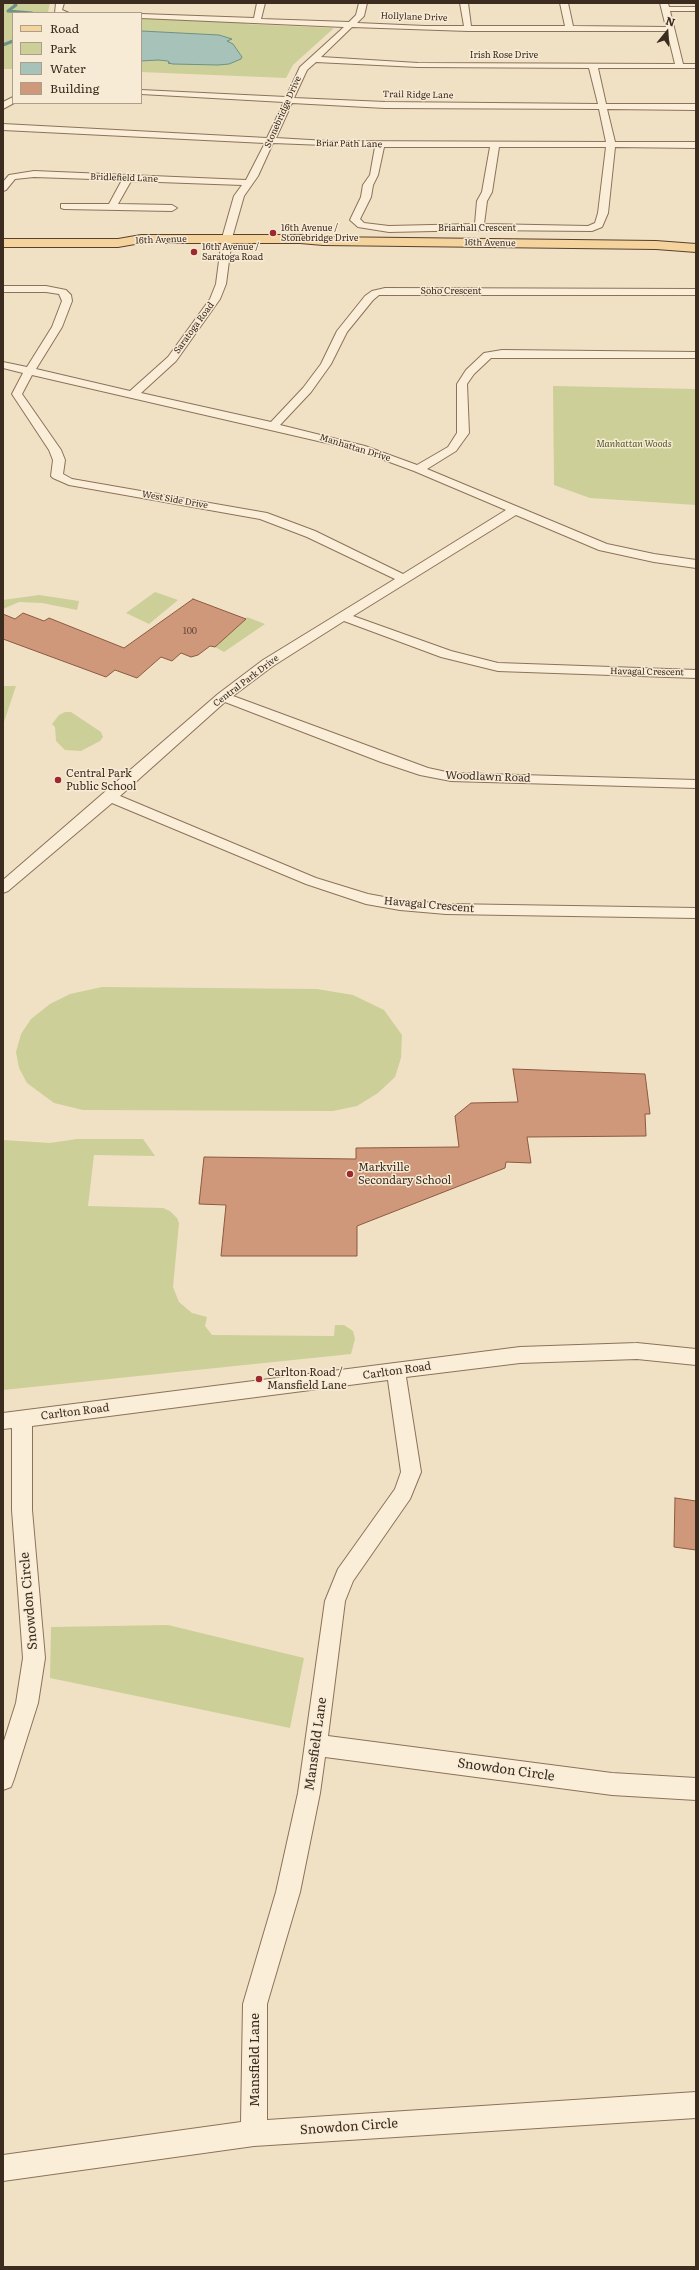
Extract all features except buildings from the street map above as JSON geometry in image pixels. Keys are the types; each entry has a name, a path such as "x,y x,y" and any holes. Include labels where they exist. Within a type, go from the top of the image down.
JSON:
{"main road":[{"name":"16th Avenue","path":"3,243 118,243 138,246 227,242 300,246 323,241 656,245 696,248"},
{"name":"16th Avenue","path":"656,245 678,241 696,241"}],"street":[{"path":"60,3 58,11 62,12"},
{"path":"257,21 261,3"},
{"name":"Stonebridge Drive","path":"227,242 236,203 250,183 303,69 362,14 363,3"},
{"path":"464,3 468,29"},
{"path":"564,3 570,29"},
{"path":"680,66 672,29 665,6 696,9"},
{"name":"Hollylane Drive","path":"142,16 157,14 257,21 468,29 672,29"},
{"name":"Irish Rose Drive","path":"313,59 418,65 696,66"},
{"path":"593,66 612,144"},
{"name":"Trail Ridge Lane","path":"142,92 385,105 696,107"},
{"path":"3,106 12,101"},
{"name":"Briar Path Lane","path":"3,127 380,145 696,145"},
{"name":"Briarhall Crescent","path":"380,145 374,175 368,185 366,198 356,216 357,223 369,227 389,229 479,227 579,230 589,229 599,225 603,213 608,182 612,144"},
{"path":"479,227 482,201 487,192 495,145"},
{"name":"Bridlefield Lane","path":"3,188 12,177 28,174 250,183"},
{"path":"112,207 128,178"},
{"path":"64,206 172,208"},
{"name":"Saratoga Road","path":"133,394 172,358 215,300 221,284 227,242"},
{"path":"3,289 46,289 62,292 66,295 67,301 57,327 30,370"},
{"name":"Soho Crescent","path":"273,426 308,390 326,364 342,331 369,298 376,293 386,291 696,292"},
{"path":"418,469 452,449 463,433 464,407 461,395 462,384 470,372 488,355 502,353 696,355"},
{"name":"Manhattan Drive","path":"3,365 273,426 361,448 418,469 603,547 654,558 696,564"},
{"name":"West Side Drive","path":"30,370 20,386 18,394 55,450 58,460 57,476 68,482 263,516 311,534 404,579"},
{"name":"Central Park Drive","path":"3,888 110,797 222,697 268,663 515,510"},
{"name":"Havagal Crescent","path":"342,616 446,654 498,667 696,674"},
{"name":"Woodlawn Road","path":"222,697 386,759 425,772 450,777 696,784"},
{"name":"Havagal Crescent","path":"110,797 312,881 366,899 400,905 446,909 696,913"},
{"name":"Carlton Road","path":"12,1420 520,1355 636,1351 696,1357"},
{"name":"Mansfield Lane","path":"254,2133 255,2004 288,1892 309,1793 335,1601 345,1576 403,1493 411,1472 396,1371"},
{"name":"Snowdon Circle","path":"3,1779 27,1703 34,1658 22,1510 12,1420"},
{"name":"Snowdon Circle","path":"316,1745 612,1784 696,1789"},
{"name":"Snowdon Circle","path":"3,2168 254,2133 696,2105"}],"green space":[{"path":"3,3 50,3 48,12 12,12 12,69 3,69"},
{"path":"142,18 247,22 246,24 334,28 293,65 286,78 142,72"},
{"name":"Manhattan Woods","path":"553,386 696,389 696,505 590,498 554,485"},
{"path":"155,592 178,600 149,624 126,613"},
{"path":"39,595 79,601 77,610 42,603 19,602 3,609 3,600"},
{"path":"247,617 265,624 224,652 215,647"},
{"path":"3,686 16,686 3,725"},
{"path":"65,712 71,712 101,732 103,737 100,741 81,751 65,750 56,741 55,727 52,724 59,715"},
{"path":"102,987 317,989 353,995 384,1010 402,1035 401,1058 395,1077 378,1093 357,1106 333,1111 83,1110 54,1103 27,1083 19,1068 16,1052 21,1034 31,1019 50,1004 70,994"},
{"path":"77,1139 143,1139 155,1156 94,1155 88,1206 163,1208 170,1211 177,1218 179,1223 173,1287 179,1302 192,1313 207,1317 205,1326 212,1335 334,1336 335,1325 344,1325 353,1331 355,1339 351,1354 3,1390 3,1140 50,1143"},
{"path":"168,1625 304,1658 290,1728 50,1678 51,1627"}],"water":[{"path":"142,31 219,35 232,39 227,41 233,44 242,57 241,59 229,64 218,65 173,64 168,63 170,63 168,61 142,61"}],"waterway":[{"path":"14,3 16,5 8,11 20,12"},
{"path":"3,45 12,41"}],"place":[{"name":"16th Avenue / Stonebridge Drive","path":"273,233"},
{"name":"16th Avenue / Saratoga Road","path":"194,252"},
{"name":"Central Park Public School","path":"58,780"},
{"name":"Markville Secondary School","path":"350,1174"},
{"name":"Carlton Road / Mansfield Lane","path":"259,1379"}]}
